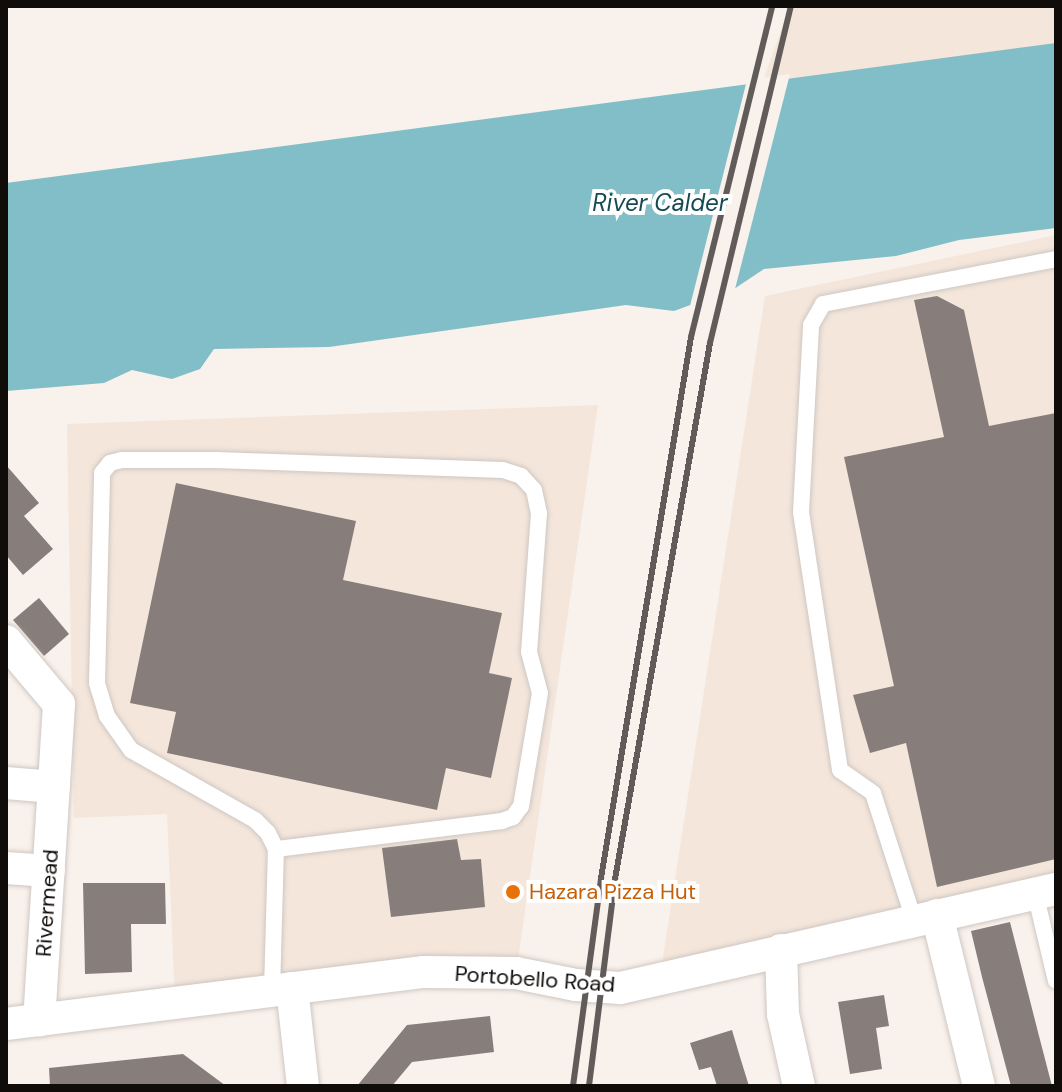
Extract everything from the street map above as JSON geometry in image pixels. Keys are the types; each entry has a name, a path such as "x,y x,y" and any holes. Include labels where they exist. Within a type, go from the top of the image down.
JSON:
{"street":[{"name":"Rivermead","path":"6,641 59,704 39,1020"},
{"path":"6,783 54,787"},
{"path":"6,868 49,871"},
{"name":"Portobello Road","path":"6,1024 424,972 516,973 576,985 620,988 1046,891"},
{"path":"925,918 979,1086"},
{"path":"781,950 783,1014 799,1086"},
{"path":"282,990 303,1086"}],"lane":[{"path":"925,918 873,793 840,770 801,512 811,325 823,304 1056,259"},
{"path":"276,849 502,821 513,817 521,806 540,693 529,652 539,513 534,490 521,476 503,470 216,460 122,460 110,463 102,473 95,649 97,683 107,716 131,750 255,820 268,833 276,849 282,990"},
{"path":"1046,891 1056,981"}],"shaded area":[{"path":"790,6 1056,6 1056,138 727,180"},
{"path":"1056,235 1056,889 660,977 765,296"},
{"path":"598,405 516,973 175,1003 167,814 74,818 67,424"}],"water":[{"name":"River Calder","path":"1056,43 1056,228 959,240 896,256 764,269 734,289 674,311 626,305 329,347 214,349 200,369 172,379 132,370 104,383 6,391 6,183"}],"pier":[{"path":"790,74 734,293 689,310 747,80"}],"building":[{"path":"937,296 964,310 989,426 1056,413 1056,859 937,887 906,743 870,753 853,695 894,686 844,457 944,437 914,300"},
{"path":"6,465 39,503 24,516 53,549 23,575 6,555"},
{"path":"176,483 356,521 343,580 502,613 489,673 512,678 491,778 446,768 437,810 167,753 176,712 130,703"},
{"path":"39,598 69,634 44,656 13,620"},
{"path":"457,839 461,860 481,859 485,907 391,917 382,848"},
{"path":"83,883 165,883 166,924 131,924 132,972 85,974"},
{"path":"1010,922 1052,1086 1011,1086 982,977 971,931"},
{"path":"884,995 889,1026 876,1028 882,1069 850,1074 838,1002"},
{"path":"490,1016 494,1052 412,1062 392,1086 357,1086 407,1025"},
{"path":"732,1030 749,1086 717,1086 711,1067 699,1070 690,1043"},
{"path":"183,1054 226,1086 50,1086 49,1068"}],"railway":[{"path":"573,1086 601,878 691,337 772,6"},
{"path":"589,1086 615,879 710,343 791,6"}],"place":[{"name":"Hazara Pizza Hut","path":"513,892"}]}
